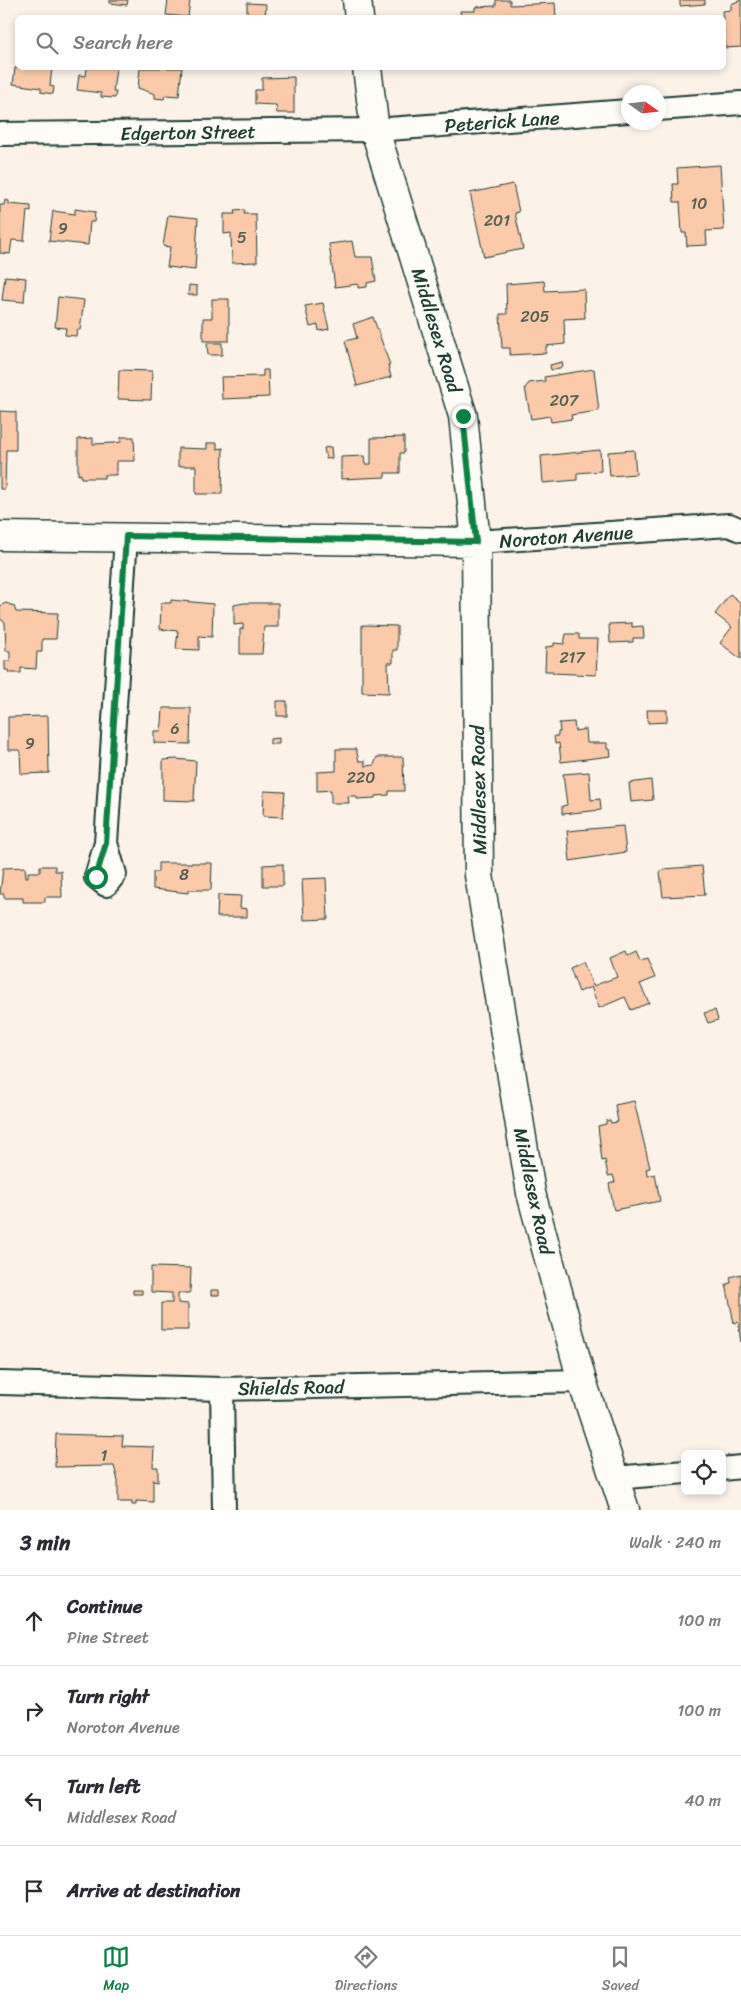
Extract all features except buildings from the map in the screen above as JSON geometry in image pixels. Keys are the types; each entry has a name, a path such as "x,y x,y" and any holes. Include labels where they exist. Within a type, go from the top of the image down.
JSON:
{"main road":[{"path":"357,0 360,15"},
{"name":"Middlesex Road","path":"366,70 375,130 463,416 476,542 479,875 531,1193 582,1381 625,1510"},
{"name":"Noroton Avenue","path":"0,536 126,536 476,542"}],"street":[{"path":"666,108 741,103"},
{"name":"Peterick Lane","path":"375,130 621,112"},
{"name":"Edgerton Street","path":"0,134 375,130"},
{"name":"Noroton Avenue","path":"476,542 729,526 741,530"},
{"path":"106,843 126,536"},
{"name":"Shields Road","path":"0,1383 222,1389 582,1381"},
{"path":"222,1389 224,1510"},
{"path":"726,1469 741,1467"},
{"path":"615,1478 681,1472"}],"route":[{"path":"96,877 106,843 126,536 476,542 463,416"}]}
